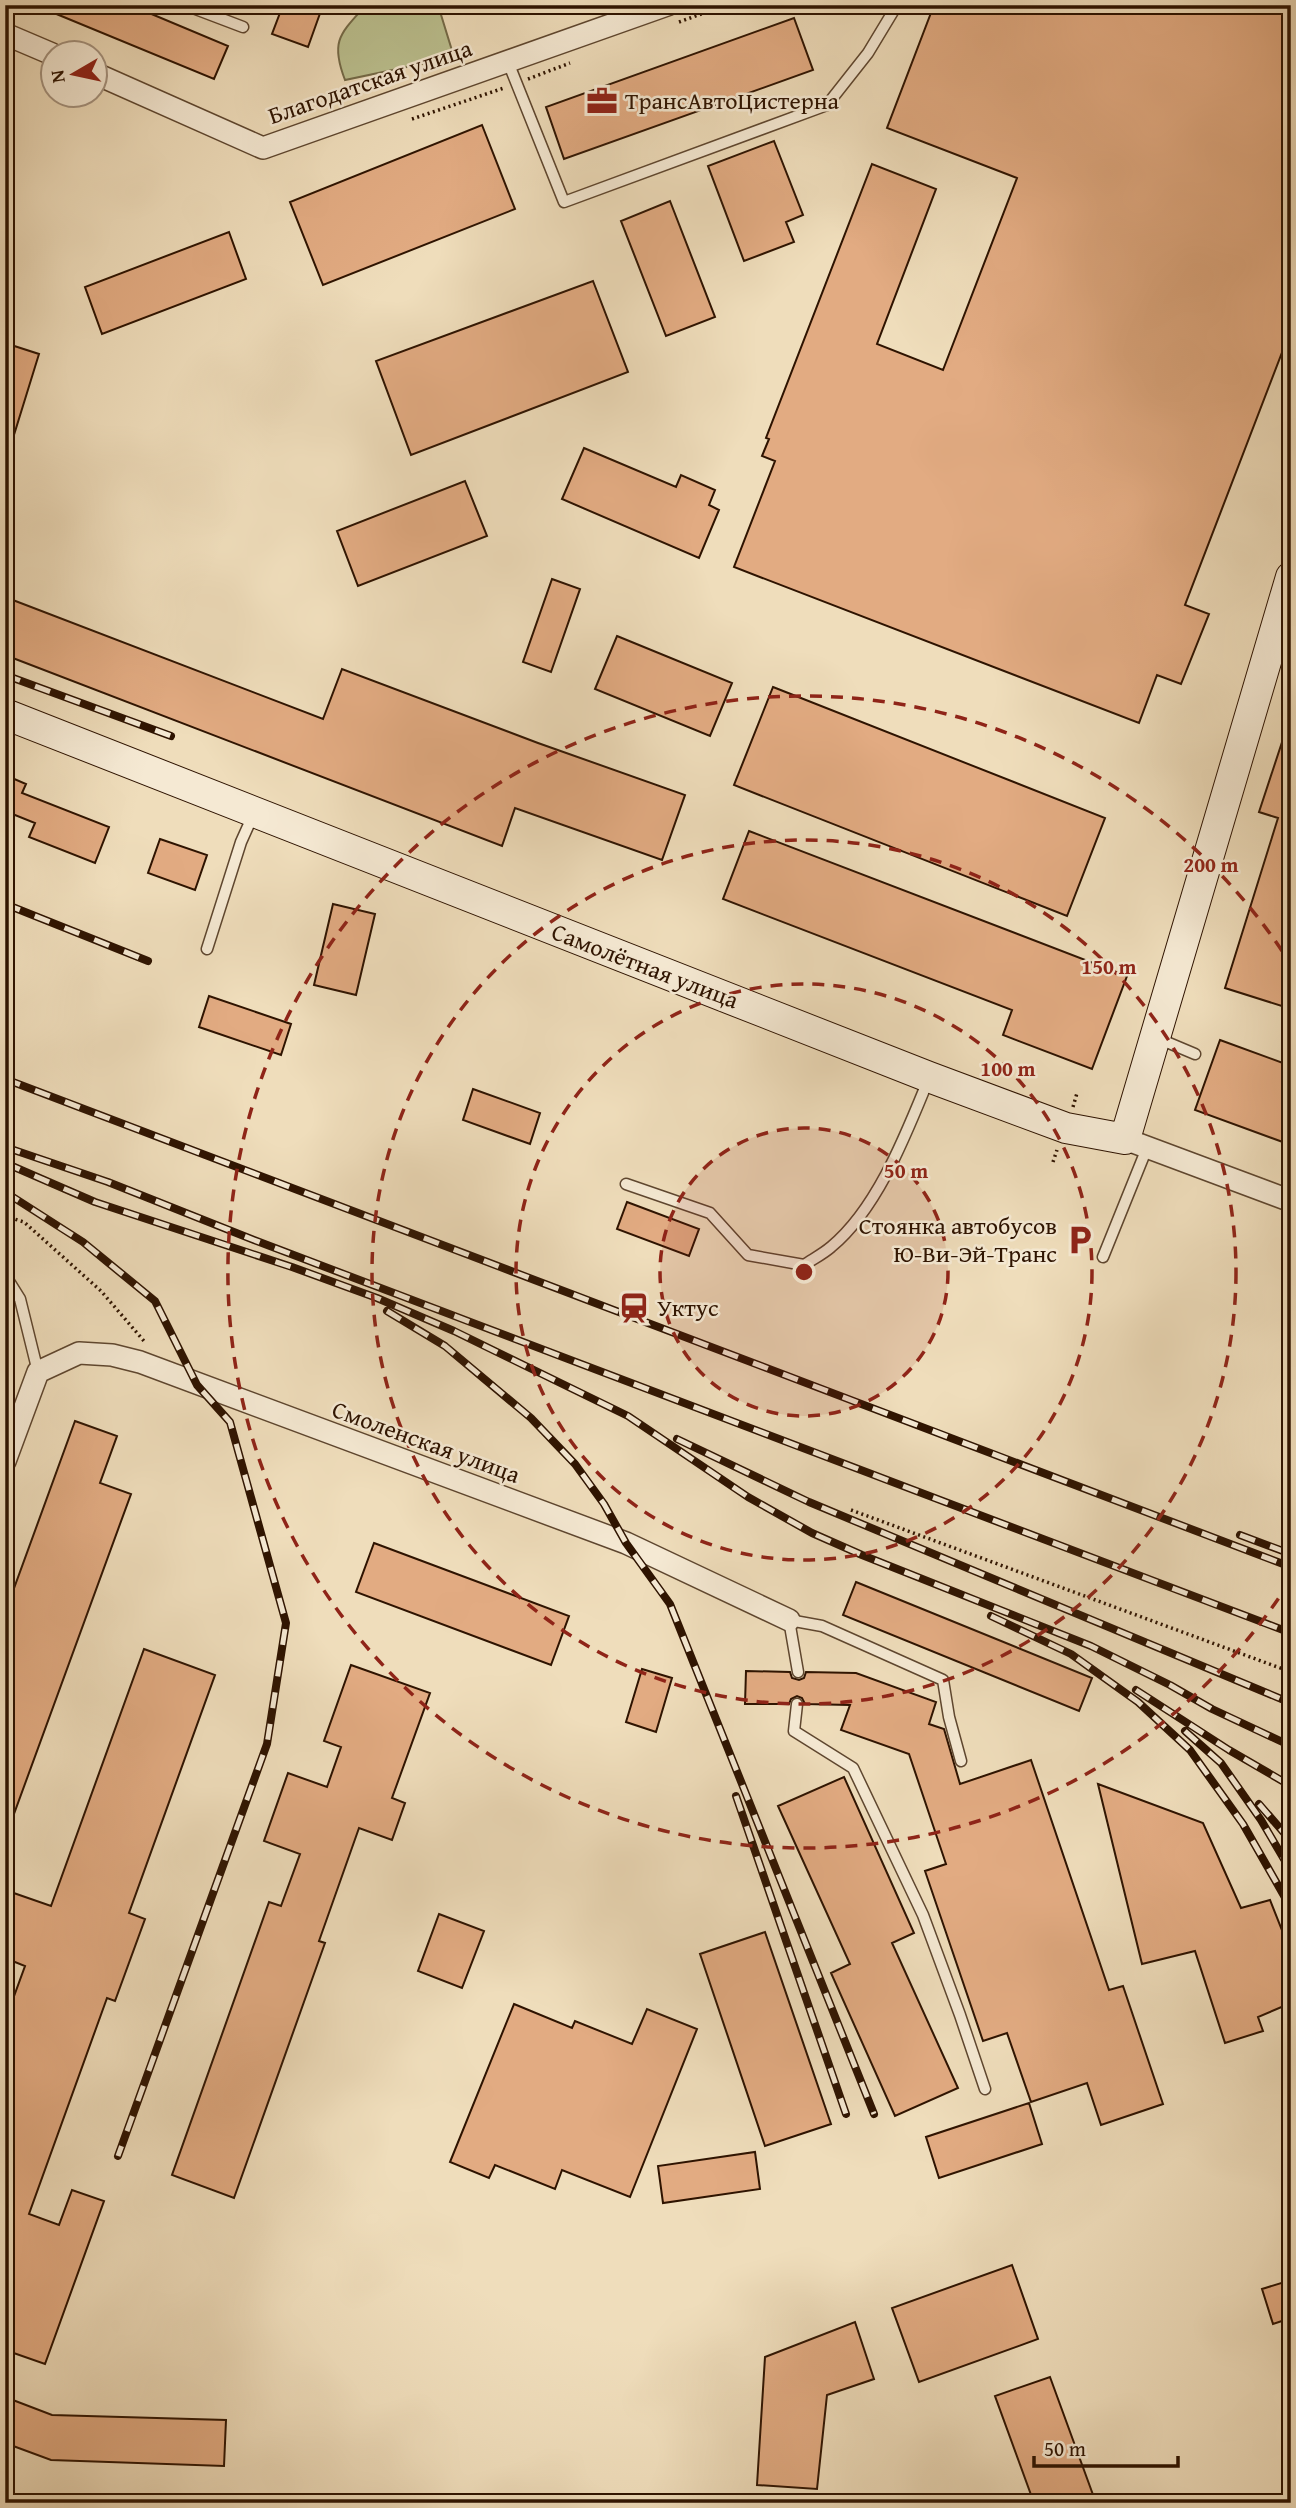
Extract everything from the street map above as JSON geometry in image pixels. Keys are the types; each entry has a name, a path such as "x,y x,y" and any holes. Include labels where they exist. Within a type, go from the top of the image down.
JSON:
{"main road":[{"path":"1136,1143 1154,1037 1291,577"},
{"name":"Самолётная улица","path":"5,714 929,1077 1066,1128 1136,1143"}],"street":[{"name":"Благодатская улица","path":"108,79 263,148 667,5"},
{"path":"5,34 38,48"},
{"name":"Самолётная улица","path":"1136,1143 1291,1200"},
{"name":"Смоленская улица","path":"38,1372 79,1353 112,1355 140,1362 626,1543 789,1620"},
{"path":"5,1461 38,1372"}],"lane":[{"path":"186,5 243,27"},
{"path":"508,62 564,202 827,105 868,53 897,5"},
{"path":"207,949 241,842 254,813"},
{"path":"1154,1037 1195,1054"},
{"path":"626,1185 710,1213 748,1255 804,1265 831,1247 856,1220 876,1192 929,1077"},
{"path":"1103,1257 1136,1143"},
{"path":"5,1275 20,1299 38,1372"},
{"path":"798,1672 789,1620 822,1626 943,1680 949,1717 961,1761"},
{"path":"797,1704 794,1731 853,1768 923,1915 985,2089"}],"path":[{"path":"5,1216 24,1222 101,1291 146,1343"},
{"path":"851,1510 1291,1672"}],"green space":[{"path":"366,5 438,5 454,57 345,80 338,56 340,39"}],"building":[{"path":"130,5 228,46 214,79 37,6"},
{"path":"283,5 323,5 308,47 272,34"},
{"path":"934,5 975,5 996,13 999,5 1291,5 1291,329 1185,605 1209,614 1181,684 1157,675 1139,723 734,567 775,461 762,456 769,439 766,438 872,164 936,189 877,344 943,370 1017,178 887,128"},
{"path":"794,18 813,70 564,159 546,107"},
{"path":"482,125 515,209 323,285 290,202"},
{"path":"774,141 803,215 786,222 794,242 744,261 708,166"},
{"path":"670,201 715,317 666,336 621,221"},
{"path":"229,232 246,279 102,334 85,287"},
{"path":"593,281 628,372 411,455 376,361"},
{"path":"5,343 39,354 9,451 5,450"},
{"path":"584,448 676,487 681,475 715,490 709,505 719,510 699,558 562,499"},
{"path":"465,481 487,536 358,586 337,531"},
{"path":"552,579 580,589 551,672 523,662"},
{"path":"5,597 323,719 342,669 685,795 662,860 515,808 502,846 5,655"},
{"path":"617,636 732,683 710,736 595,689"},
{"path":"773,687 1105,818 1067,916 734,785"},
{"path":"1288,724 1291,725 1291,988 1285,1007 1225,988 1278,818 1259,812"},
{"path":"5,775 26,784 22,793 109,827 95,863 29,837 35,823 5,811"},
{"path":"749,831 1127,976 1092,1069 1003,1035 1012,1010 723,899"},
{"path":"160,839 207,855 195,890 148,873"},
{"path":"333,904 375,914 356,995 314,985"},
{"path":"209,996 291,1024 281,1055 199,1027"},
{"path":"1220,1040 1291,1066 1291,1145 1195,1110"},
{"path":"473,1089 540,1113 530,1144 463,1120"},
{"name":"Уктус","path":"627,1202 699,1229 689,1256 617,1229"},
{"path":"75,1421 117,1436 100,1483 131,1494 5,1833 5,1613"},
{"path":"374,1543 569,1616 551,1665 356,1592"},
{"path":"856,1582 1092,1678 1079,1711 843,1615"},
{"path":"144,1649 215,1675 129,1913 145,1919 115,2001 107,1998 29,2214 59,2225 72,2190 104,2201 45,2364 5,2350 5,2021 25,1966 5,1958 5,1890 51,1906"},
{"path":"351,1665 430,1693 392,1798 405,1803 392,1840 359,1828 319,1941 325,1943 234,2198 172,2175 269,1902 281,1906 300,1854 264,1841 288,1773 327,1787 341,1747 324,1741"},
{"path":"642,1669 672,1678 656,1732 626,1722"},
{"path":"746,1671 790,1672 792,1678 799,1680 804,1678 806,1672 856,1673 936,1702 929,1724 944,1729 960,1784 1031,1760 1109,1990 1123,1986 1163,2104 1101,2125 1087,2083 1031,2102 1007,2033 983,2041 925,1871 946,1864 909,1754 841,1730 850,1705 805,1704 802,1698 797,1696 791,1699 789,1704 745,1704"},
{"path":"844,1777 914,1933 892,1943 958,2088 895,2116 831,1973 850,1964 778,1806"},
{"path":"1098,1784 1203,1823 1241,1908 1270,1900 1291,1953 1291,2003 1258,2017 1263,2031 1225,2043 1195,1951 1142,1964"},
{"path":"439,1914 484,1931 462,1988 418,1971"},
{"path":"765,1932 831,2124 765,2146 700,1954"},
{"path":"514,2004 572,2028 575,2021 632,2044 647,2009 697,2029 630,2197 562,2170 555,2189 495,2165 489,2178 450,2162"},
{"path":"1029,2103 1042,2144 939,2178 926,2137"},
{"path":"755,2152 760,2189 663,2203 658,2166"},
{"path":"1012,2265 1038,2339 919,2382 892,2308"},
{"path":"1291,2280 1291,2318 1273,2324 1262,2289"},
{"path":"855,2322 874,2379 827,2395 817,2489 757,2485 765,2357"},
{"path":"1050,2377 1096,2503 1034,2503 995,2396"},
{"path":"5,2397 52,2415 226,2420 224,2466 51,2460 5,2443"}],"railway":[{"path":"5,675 171,736"},
{"path":"5,904 148,961"},
{"path":"5,1079 1291,1567"},
{"path":"5,1147 108,1182 254,1240 1291,1633"},
{"path":"5,1163 95,1202 292,1267 377,1298 454,1331 628,1416 748,1497 812,1533 1091,1646 1212,1709 1291,1746"},
{"path":"5,1192 83,1242 155,1301 197,1385 230,1422 286,1623 267,1744 118,2156"},
{"path":"387,1311 445,1346 531,1418 575,1464 604,1504 626,1543 670,1604 874,2114"},
{"path":"677,1439 809,1502 1291,1703"},
{"path":"1240,1535 1291,1554"},
{"path":"991,1616 1071,1654 1138,1702 1190,1750 1243,1824 1291,1908"},
{"path":"1136,1690 1291,1786"},
{"path":"1185,1731 1221,1763 1261,1820 1291,1871"},
{"path":"736,1796 846,2114"},
{"path":"1259,1804 1291,1841"}],"place":[{"name":"ТрансАвтоЦистерна","path":"602,101"},
{"name":"Стоянка автобусов Ю-Ви-Эй-Транс","path":"1080,1240"},
{"name":"Уктус","path":"634,1308"}]}
